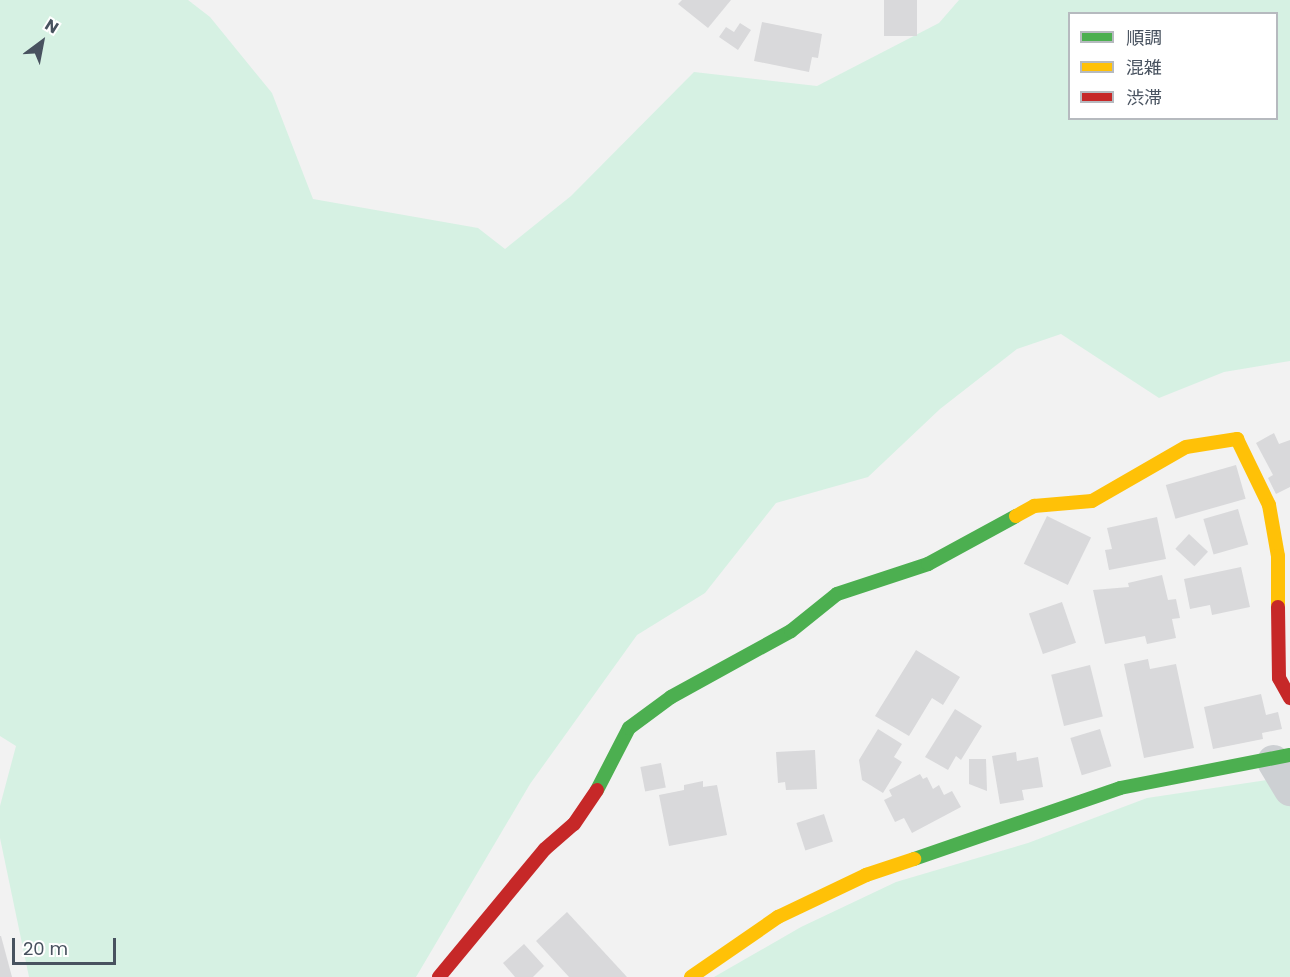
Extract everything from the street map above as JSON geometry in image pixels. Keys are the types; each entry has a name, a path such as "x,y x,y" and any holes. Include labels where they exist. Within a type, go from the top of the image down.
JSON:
{"street":[{"path":"439,977 545,849 574,824 609,772 629,728 672,697 791,631 837,594 928,564 1034,506 1092,501 1186,447 1237,439 1269,505 1278,556 1279,678 1290,698"},
{"path":"691,977 778,917 866,875 1120,788 1281,758 1290,789"}],"green space":[{"path":"0,0 188,0 210,17 272,93 313,199 478,228 505,249 571,196 694,72 817,86 939,23 959,0 1290,0 1290,361 1224,372 1159,398 1061,334 1017,349 940,409 868,477 776,503 705,593 637,635 530,784 416,977 29,977 0,838 0,806 16,746 0,736"},
{"path":"1273,779 1290,795 1290,977 714,977 801,927 896,882 1028,843 1147,798"}],"building":[{"path":"682,0 731,0 708,28 678,4"},
{"path":"884,0 917,0 917,36 884,36"},
{"path":"762,22 822,34 818,58 812,57 809,72 754,61"},
{"path":"740,23 751,30 738,50 719,37 726,27 734,32"},
{"path":"1274,433 1279,444 1290,440 1290,487 1276,494 1268,478 1273,475 1256,443"},
{"path":"1236,465 1246,499 1175,519 1166,485"},
{"path":"1238,509 1248,545 1214,554 1203,519"},
{"path":"1047,516 1091,537 1068,585 1024,564"},
{"path":"1157,517 1166,559 1109,570 1105,550 1112,549 1107,528"},
{"path":"1189,534 1208,552 1194,566 1175,549"},
{"path":"1241,567 1250,607 1212,615 1210,605 1190,609 1184,579"},
{"path":"1162,575 1168,600 1176,599 1180,618 1172,619 1176,638 1147,644 1145,636 1105,644 1093,590 1129,587 1128,583"},
{"path":"1062,602 1076,643 1043,654 1029,613"},
{"path":"916,650 960,677 943,705 932,698 909,736 875,716"},
{"path":"1148,659 1150,669 1176,664 1194,748 1144,758 1124,664"},
{"path":"1090,665 1103,716 1064,726 1051,675"},
{"path":"1261,694 1266,715 1278,712 1282,729 1262,733 1263,739 1213,749 1204,707"},
{"path":"955,709 982,726 961,760 956,756 948,770 925,757"},
{"path":"878,729 902,744 894,757 902,762 883,793 862,780 859,760"},
{"path":"1100,729 1111,766 1082,775 1070,738"},
{"path":"815,750 817,789 786,790 785,782 778,783 776,752"},
{"path":"1016,752 1017,761 1038,757 1043,787 1022,790 1024,800 1000,804 992,756"},
{"path":"969,759 986,759 987,791 969,784"},
{"path":"661,763 666,788 645,792 640,767"},
{"path":"920,774 923,779 927,777 933,789 939,785 944,795 952,791 961,807 912,833 904,818 895,822 884,800 892,796 889,790"},
{"path":"703,781 703,787 717,785 727,835 669,846 659,795 684,790 684,785"},
{"path":"824,814 833,842 805,851 796,823"},
{"path":"567,912 627,977 569,977 536,941"},
{"path":"1,936 12,977 0,977"},
{"path":"524,944 544,966 533,977 515,977 503,963"}],"traffic: fast":[{"path":"597,790 629,728 671,697 791,631 837,594 928,564 1016,516"},
{"path":"914,859 1120,788 1290,755"}],"traffic: slow":[{"path":"1016,516 1034,506 1092,501 1186,447 1237,439 1269,505 1278,556 1278,607"},
{"path":"691,977 778,917 866,875 914,859"}],"traffic: jam":[{"path":"1278,607 1279,678 1290,698"},
{"path":"439,977 545,849 574,824 597,790"}]}
